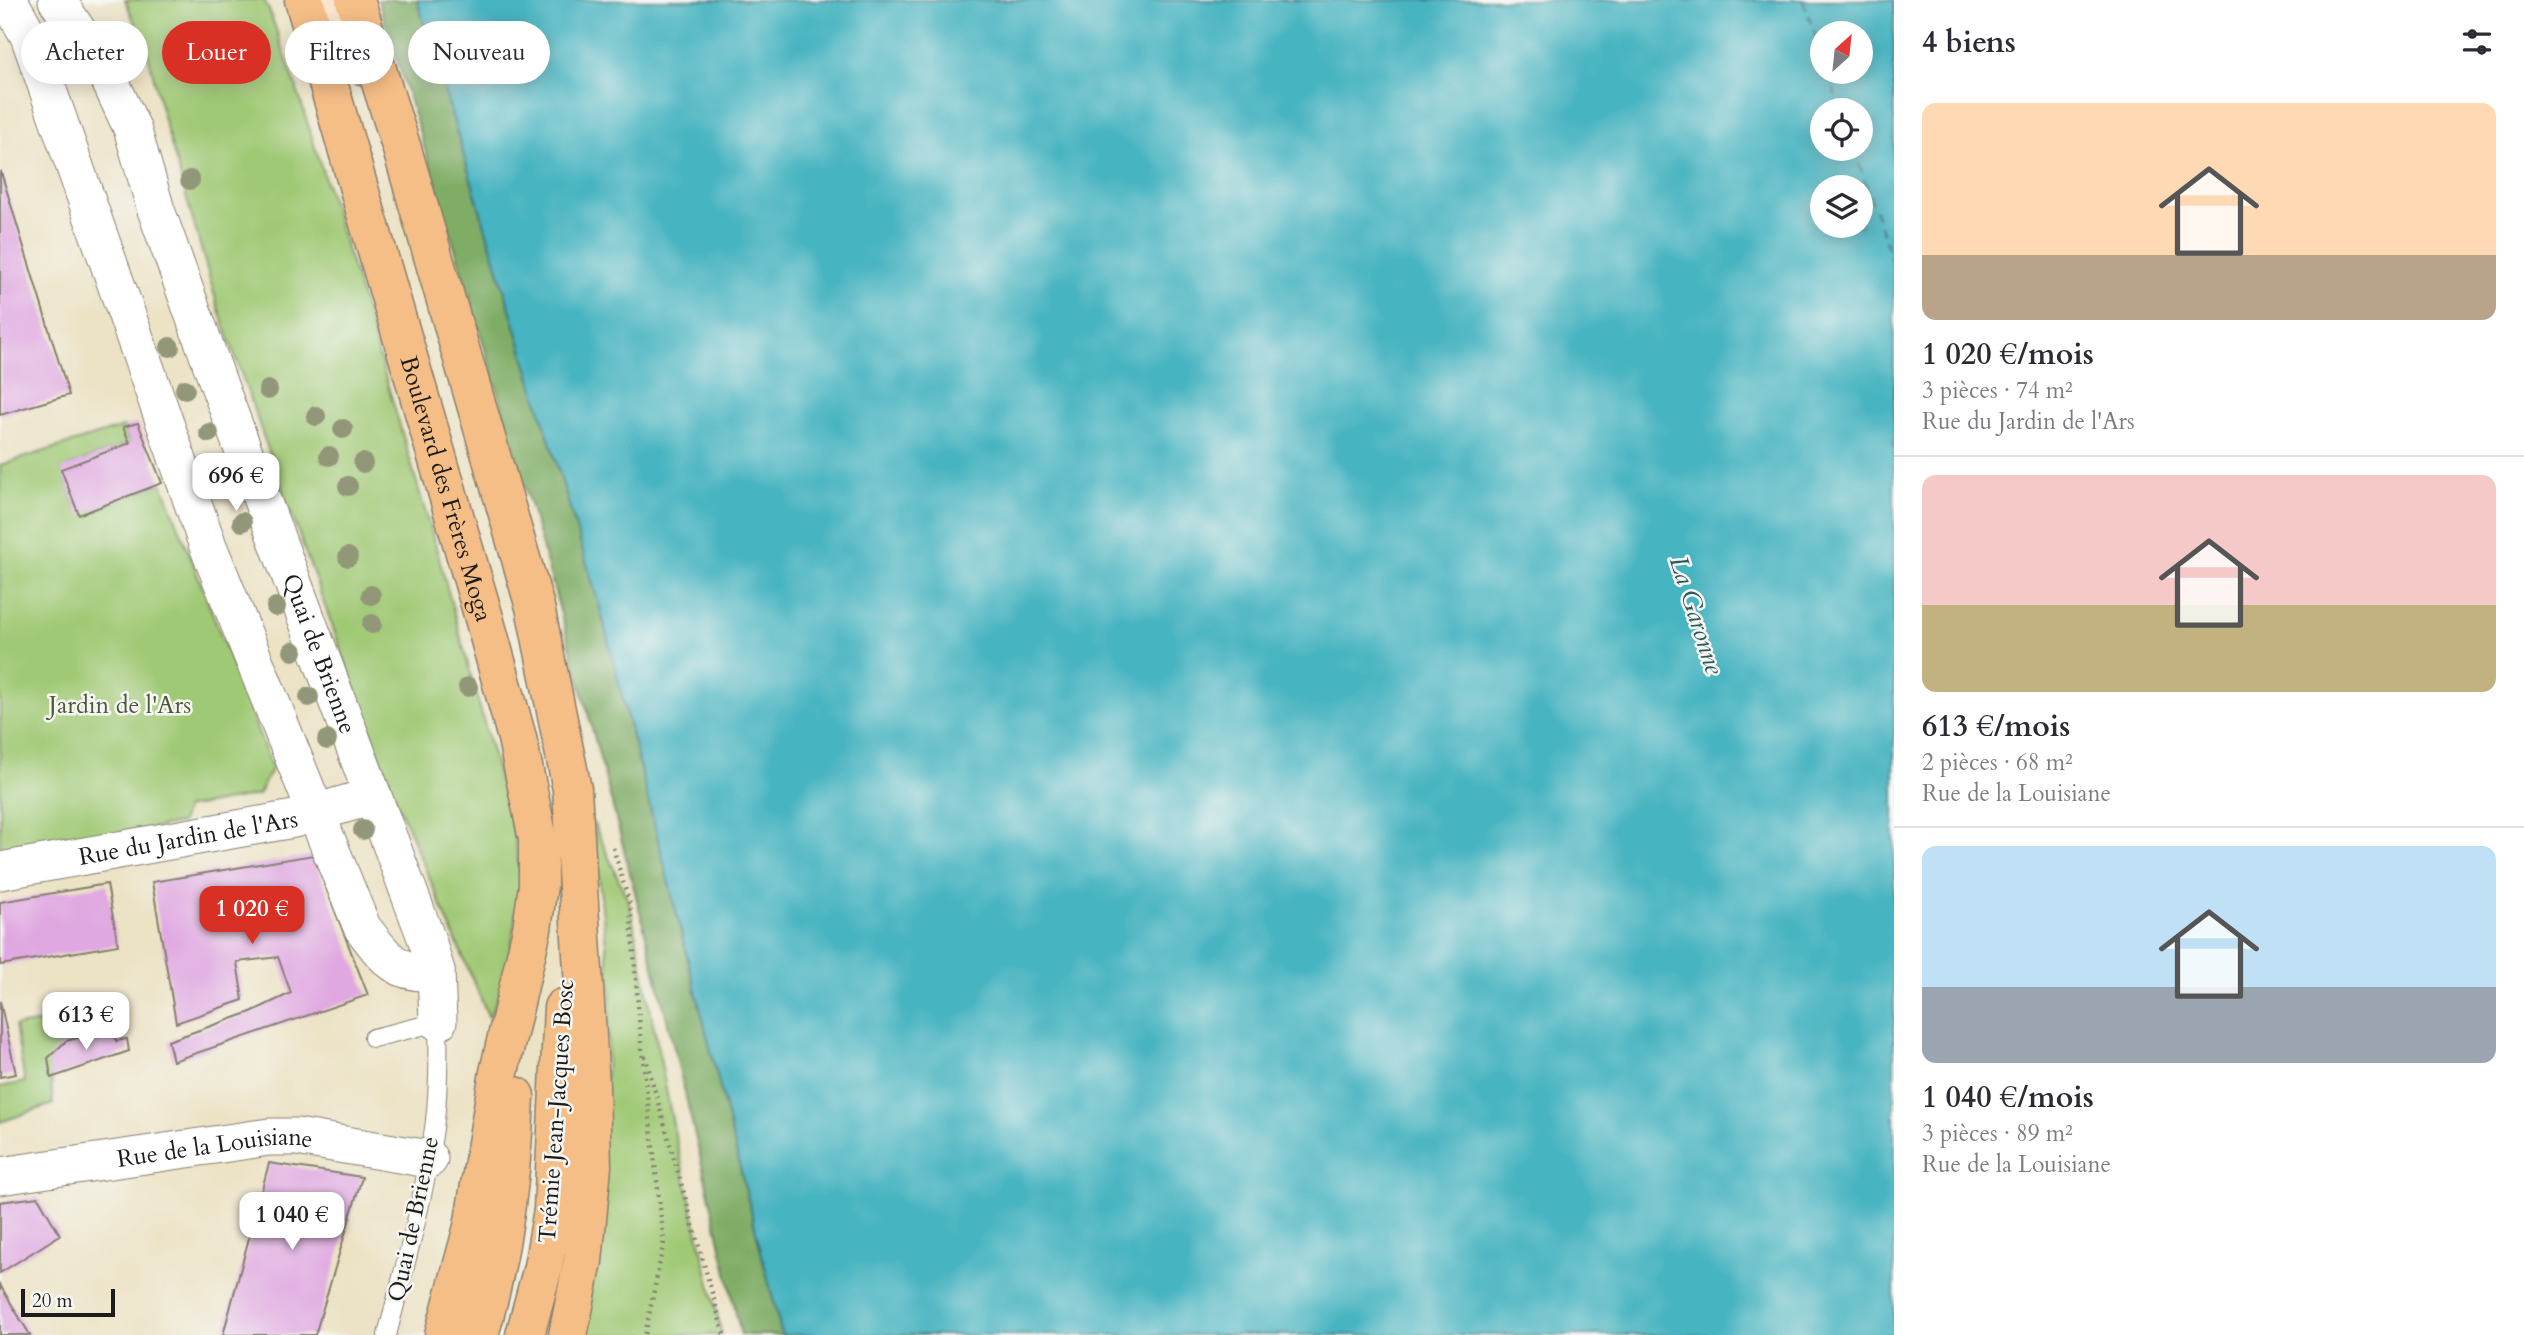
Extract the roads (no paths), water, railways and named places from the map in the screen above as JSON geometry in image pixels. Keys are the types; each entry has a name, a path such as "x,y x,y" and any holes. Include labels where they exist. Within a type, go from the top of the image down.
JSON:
{"main road":[{"path":"285,0 352,161"},
{"name":"Boulevard des Frères Moga","path":"304,0 484,618 530,793 538,839 538,885 520,985"},
{"path":"332,0 402,149"},
{"path":"355,0 402,149 535,607 572,789 590,1086 592,1166 583,1261 569,1335"},
{"name":"Trémie Jean-Jacques Bosc","path":"524,1335 543,1267 553,1210 563,1003 578,886"},
{"path":"444,1335 473,1227 499,1072 520,985"},
{"name":"Trémie Jean-Jacques Bosc","path":"479,1335 503,1234 512,1164 520,985"}],"street":[{"path":"4,0 12,6 29,36 208,546 362,928 400,969 419,974 436,971"},
{"name":"Quai de Brienne","path":"57,0 108,79 132,128 156,210 208,355 428,943 436,971 438,1021"},
{"name":"Rue du Jardin de l'Ars","path":"0,871 317,813 373,796"},
{"name":"Rue de la Louisiane","path":"0,1176 269,1137 297,1137 429,1160"}],"lane":[{"path":"373,1038 438,1021"},
{"name":"Quai de Brienne","path":"387,1335 420,1209 429,1160 439,1069 438,1021"}],"water":[{"name":"La Garonne","path":"417,0 1894,0 1894,1335 782,1335 600,608 442,84 550,84 550,21 423,21"}],"park label":[{"name":"Jardin de l'Ars","path":"120,705"}]}
